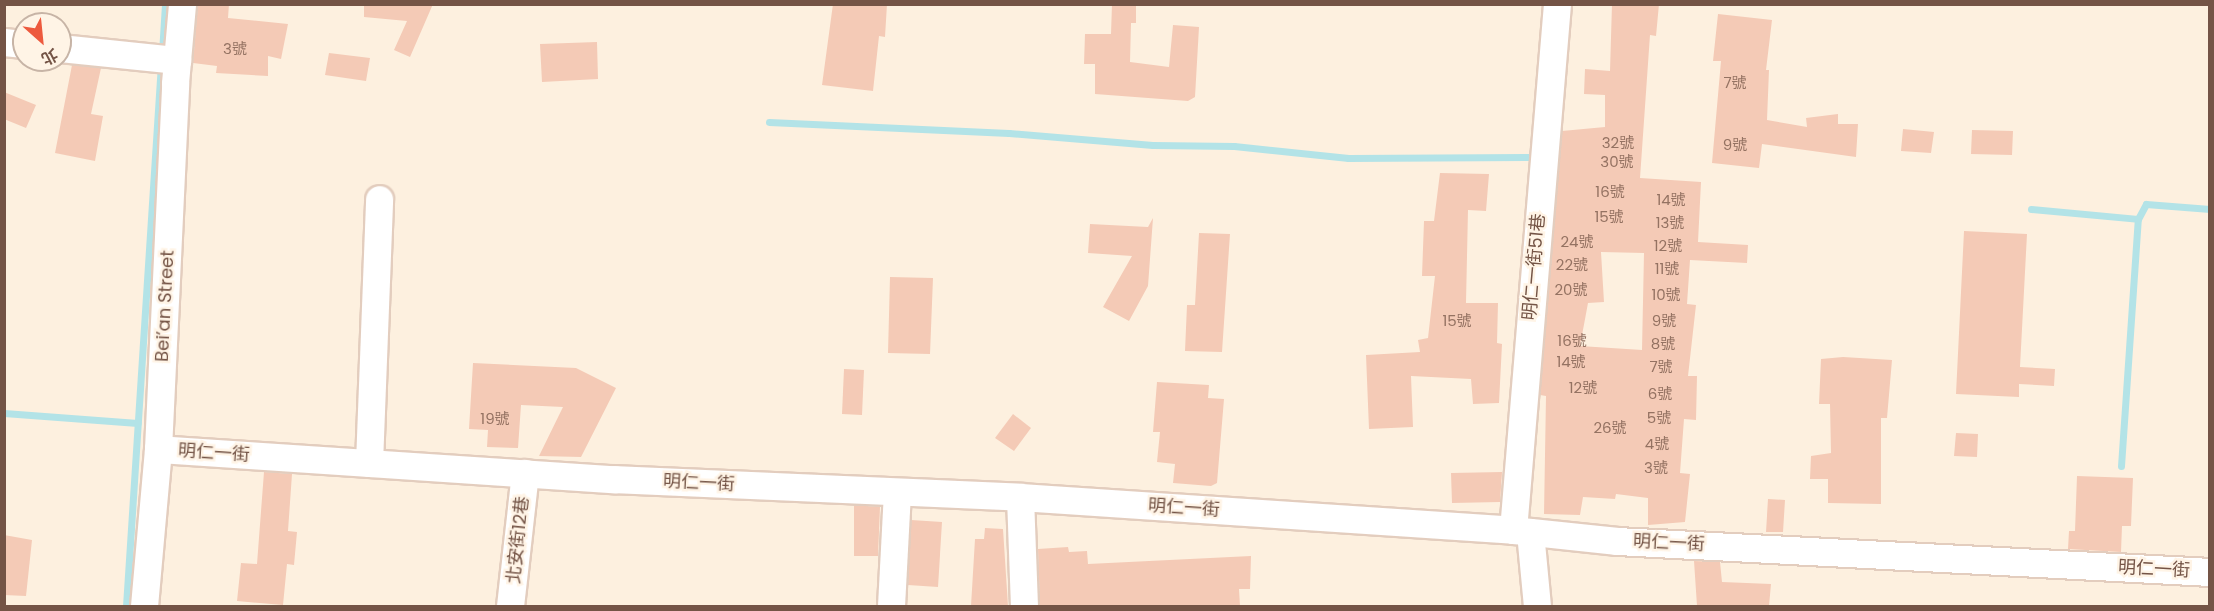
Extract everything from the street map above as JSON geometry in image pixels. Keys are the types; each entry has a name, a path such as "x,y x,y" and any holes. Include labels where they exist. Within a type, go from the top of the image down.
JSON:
{"street":[{"name":"Bei’an Street","path":"144,606 158,449 166,59 182,4"},
{"name":"明仁一街51巷","path":"1537,606 1522,531 1557,4"},
{"path":"72,49 166,59"},
{"path":"369,463 379,199"},
{"name":"明仁一街","path":"158,449 525,473 1020,497 1522,531 1629,541 2210,572"},
{"name":"北安街12巷","path":"510,606 525,473"},
{"path":"891,606 897,492"},
{"path":"1020,497 1024,606"}],"building":[{"path":"198,4 229,4 228,18 288,24 281,59 268,56 268,76 216,73 217,66 193,63"},
{"path":"364,4 433,4 410,57 394,50 407,21 364,17"},
{"path":"833,4 887,4 885,37 879,36 873,91 822,85"},
{"path":"1112,4 1136,4 1136,23 1131,23 1130,62 1169,67 1173,25 1199,27 1195,97 1188,101 1095,94 1095,64 1084,64 1085,34 1111,34"},
{"path":"1612,4 1659,4 1656,36 1650,35 1640,178 1701,182 1698,242 1748,245 1747,263 1690,260 1687,304 1696,305 1688,376 1697,376 1696,420 1684,419 1680,473 1690,474 1685,522 1648,525 1648,498 1616,494 1615,499 1583,497 1580,515 1544,514 1546,396 1540,395 1562,131 1605,127 1605,95 1584,94 1585,69 1610,71","holes":["1601,252 1644,253 1642,350 1580,346 1588,303 1604,302"]},
{"path":"1718,14 1772,20 1766,70 1769,70 1767,120 1807,127 1806,118 1838,114 1838,124 1858,124 1856,157 1762,144 1759,168 1712,163 1721,61 1713,61"},
{"path":"597,42 598,79 542,82 540,44"},
{"path":"329,53 370,58 366,81 325,75"},
{"path":"72,65 101,68 91,114 103,116 95,161 55,153"},
{"path":"4,92 36,105 26,128 4,119"},
{"path":"1903,129 1934,132 1931,153 1901,151"},
{"path":"1972,130 2013,131 2012,155 1971,154"},
{"path":"1440,173 1489,174 1486,211 1468,210 1466,303 1498,303 1497,343 1502,344 1499,403 1473,404 1471,379 1411,376 1413,427 1369,429 1366,355 1420,352 1418,340 1428,338 1435,276 1422,276 1424,221 1434,221"},
{"path":"1153,218 1148,286 1129,321 1103,307 1132,256 1088,253 1090,224 1148,227"},
{"path":"1964,231 2027,234 2020,367 2055,369 2054,386 2019,384 2019,397 1956,394"},
{"path":"1199,233 1230,234 1222,352 1185,351 1187,305 1195,305"},
{"path":"890,277 933,278 930,354 888,353"},
{"path":"1843,357 1892,360 1887,418 1881,418 1881,504 1828,503 1828,479 1810,479 1811,456 1831,453 1830,404 1819,404 1821,359"},
{"path":"473,363 576,368 616,388 581,457 539,456 563,407 521,405 518,448 487,447 488,430 469,429"},
{"path":"844,369 864,370 862,415 842,414"},
{"path":"1157,382 1209,385 1208,398 1224,399 1217,483 1211,486 1173,483 1175,464 1157,462 1160,432 1153,432"},
{"path":"1013,414 1031,428 1014,451 995,438"},
{"path":"1956,433 1978,434 1977,457 1954,456"},
{"path":"264,472 292,474 288,531 297,532 294,565 287,564 283,605 237,601 241,563 257,564"},
{"path":"1502,472 1500,502 1452,503 1451,473"},
{"path":"2077,476 2133,478 2131,526 2122,526 2121,552 2068,549 2069,531 2075,531"},
{"path":"1768,499 1785,500 1783,532 1766,532"},
{"path":"854,505 880,507 878,556 854,556"},
{"path":"911,520 942,522 938,587 908,585"},
{"path":"985,528 1003,529 1008,606 971,606 975,539 984,539"},
{"path":"4,535 32,540 26,596 4,595"},
{"path":"1068,547 1069,552 1087,551 1088,564 1251,556 1250,589 1239,589 1240,606 1040,606 1038,549"},
{"path":"1694,561 1720,562 1722,582 1771,584 1769,606 1697,606"}],"waterway":[{"path":"162,53 165,4"},
{"path":"126,606 161,64"},
{"path":"769,122 1009,133 1153,145 1234,146 1348,158 1532,157 1533,149"},
{"path":"2031,209 2138,219 2146,204 2210,209"},
{"path":"2121,466 2138,219"},
{"path":"4,413 138,423"}]}
